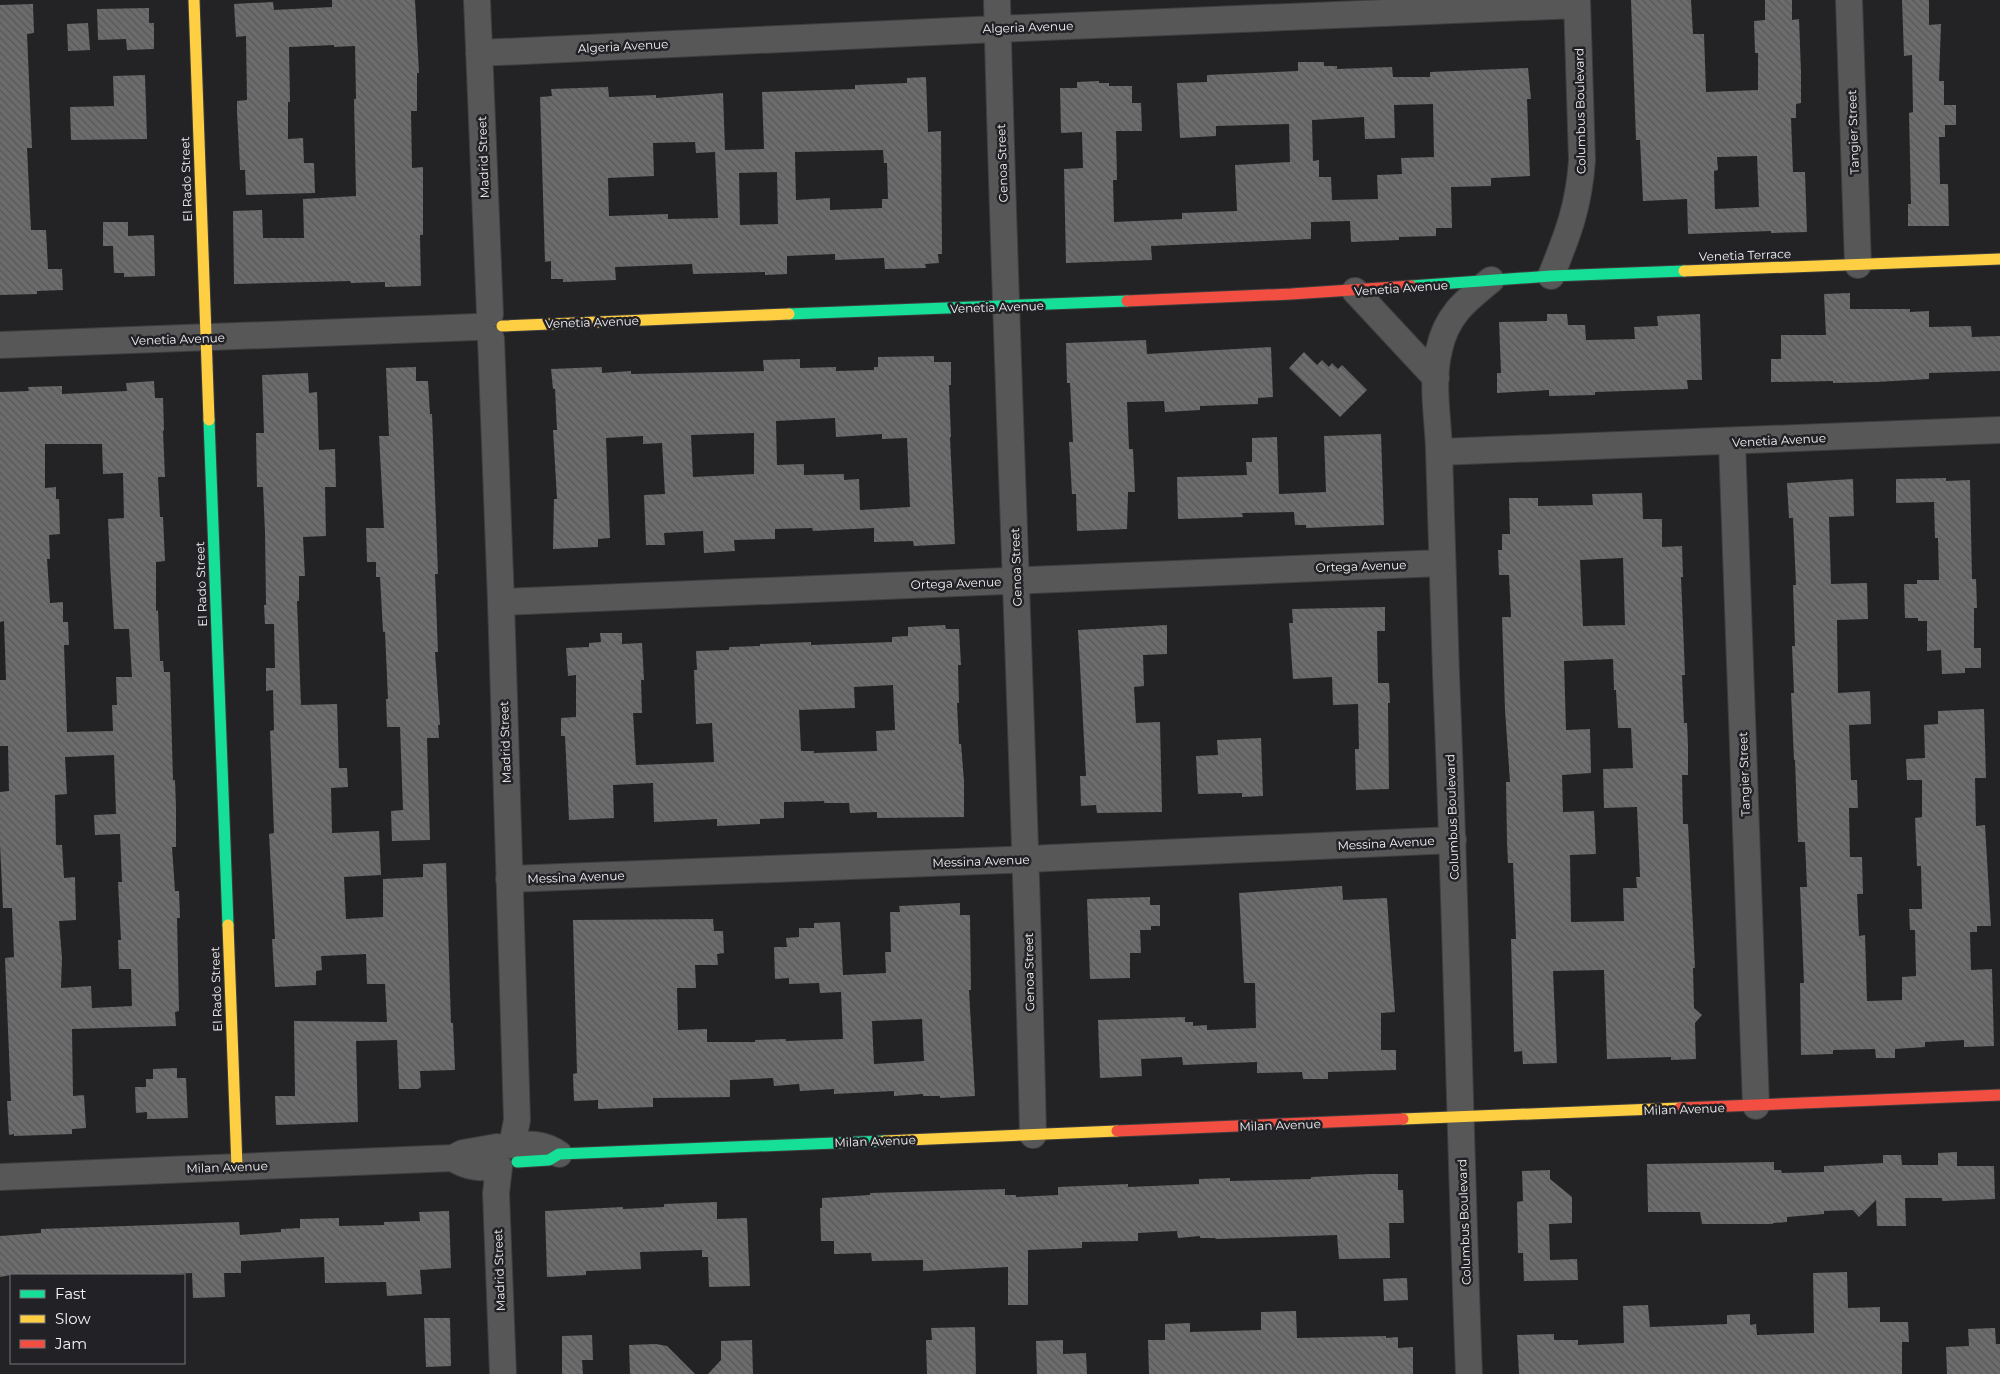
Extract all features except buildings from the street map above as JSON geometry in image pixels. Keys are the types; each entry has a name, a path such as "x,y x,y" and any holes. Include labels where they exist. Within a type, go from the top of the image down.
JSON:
{"street":[{"name":"El Rado Street","path":"194,0 237,1167"},
{"name":"Madrid Street","path":"477,0 501,602 517,1120 496,1192 503,1374"},
{"name":"Genoa Street","path":"997,0 1006,306 1027,859 1033,1135"},
{"name":"Tangier Street","path":"1849,0 1858,264"},
{"name":"Algeria Avenue","path":"479,53 1577,2"},
{"name":"Columbus Boulevard","path":"1551,276 1572,222 1580,182 1582,160 1577,2"},
{"name":"Venetia Terrace","path":"1491,280 1551,276 2000,259"},
{"name":"Venetia Avenue","path":"0,345 1355,291 1491,280"},
{"name":"Columbus Boulevard","path":"1469,1374 1453,840 1441,563 1436,378 1439,348 1450,318 1491,280"},
{"path":"1355,291 1436,378"},
{"name":"Venetia Avenue","path":"1439,452 2000,430"},
{"name":"Tangier Street","path":"1732,442 1756,1106"},
{"name":"Ortega Avenue","path":"501,602 1441,563"},
{"name":"Messina Avenue","path":"509,880 1453,840"},
{"name":"Milan Avenue","path":"0,1177 453,1158 467,1166 480,1168 506,1155 541,1145 559,1154 2000,1095"}],"traffic: fast":[{"path":"1411,286 1551,276 1684,271"},
{"path":"789,314 1127,301"},
{"path":"209,420 228,925"},
{"path":"517,1162 549,1160 559,1154 884,1141"}],"traffic: slow":[{"path":"194,0 209,420"},
{"path":"1684,271 2000,259"},
{"path":"502,326 789,314"},
{"path":"228,925 237,1167"},
{"path":"1403,1119 1680,1108"},
{"path":"884,1141 1117,1131"}],"traffic: jam":[{"path":"1127,301 1291,294 1411,286"},
{"path":"1680,1108 2000,1095"},
{"path":"1117,1131 1403,1119"}]}
